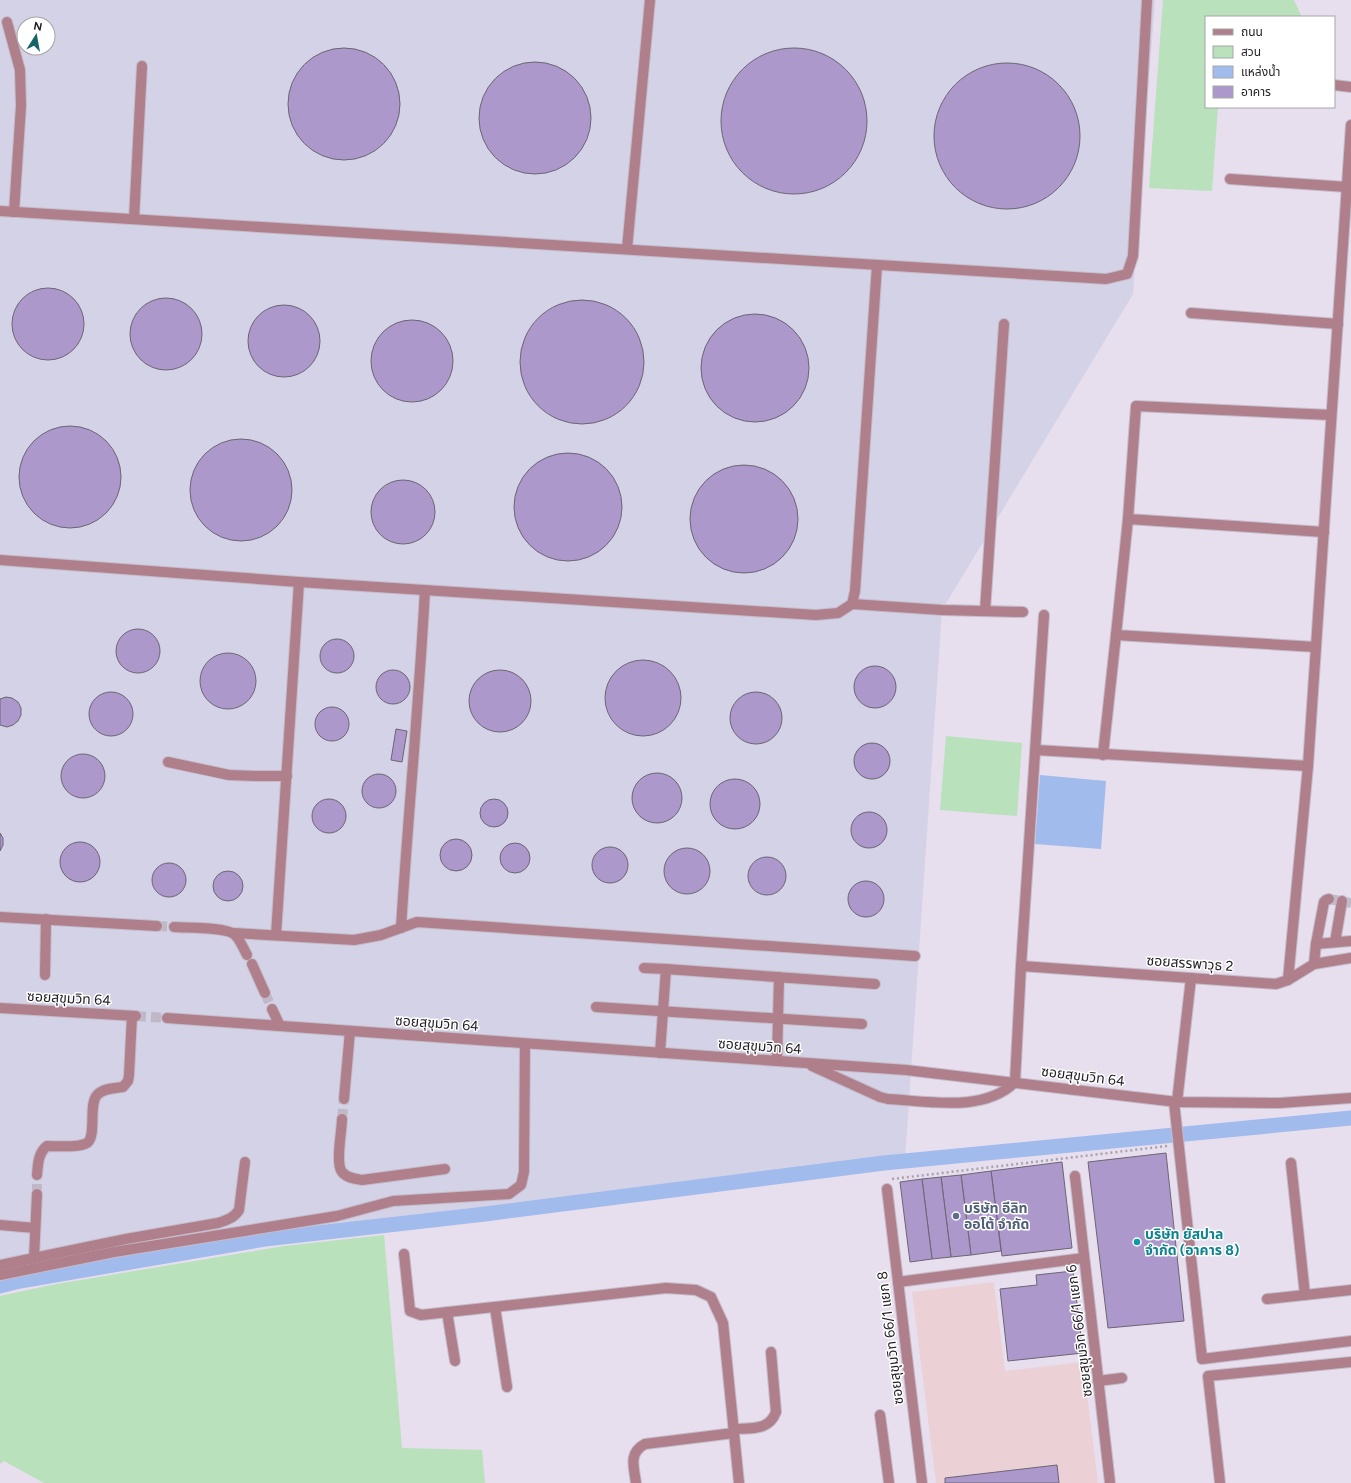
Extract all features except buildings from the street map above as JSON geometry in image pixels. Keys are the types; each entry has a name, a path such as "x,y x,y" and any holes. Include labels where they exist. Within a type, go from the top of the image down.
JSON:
{"street":[{"path":"627,249 650,0"},
{"path":"0,211 1106,279 1127,274 1133,256 1147,0"},
{"path":"7,22 20,70 21,106 14,212"},
{"path":"134,219 142,66"},
{"path":"1335,86 1351,87"},
{"path":"1288,980 1308,766 1351,125"},
{"path":"1230,179 1347,187"},
{"path":"852,604 856,583 877,265"},
{"path":"1191,312 1338,324"},
{"path":"985,611 1004,324"},
{"path":"1103,754 1128,519 1136,406 1331,415"},
{"path":"1128,519 1324,532"},
{"path":"0,560 299,582 816,615 838,613 852,604 942,610 1023,612"},
{"path":"276,935 299,582"},
{"path":"401,928 425,590"},
{"path":"803,1063 836,1076 880,1097 888,1099 960,1103 977,1101 1006,1090 1015,1082 1021,966 1044,615"},
{"path":"1116,635 1316,647"},
{"path":"1036,750 1308,766"},
{"path":"168,762 229,774 286,776"},
{"path":"1314,964 1316,944 1324,902 1329,899"},
{"path":"1335,942 1342,901"},
{"path":"0,916 157,926"},
{"path":"45,975 46,919"},
{"path":"174,927 223,930 233,933 354,940 381,935 417,922 437,922 915,956"},
{"path":"233,933 239,940 265,993"},
{"path":"1316,944 1351,941"},
{"name":"ซอยสรรพาวุธ 2","path":"1021,966 1276,984 1288,980 1314,964 1351,958"},
{"path":"644,968 875,984"},
{"path":"660,1053 666,970"},
{"path":"777,1061 779,977"},
{"path":"1191,978 1175,1118 1202,1359 1351,1341"},
{"path":"596,1007 862,1024"},
{"name":"ซอยสุขุมวิท 64","path":"0,1008 134,1016 130,1075 128,1081 123,1087 104,1090 97,1095 94,1104 91,1138 87,1143 78,1145 47,1146 43,1149 39,1158 37,1175"},
{"path":"272,1009 280,1026"},
{"name":"ซอยสุขุมวิท 64","path":"167,1018 906,1070 1176,1102 1279,1104 1351,1098"},
{"path":"344,1099 350,1031"},
{"path":"0,1275 114,1252 337,1216 393,1201 509,1194 521,1185 524,1172 525,1044"},
{"path":"342,1119 339,1164 342,1172 350,1178 362,1180 445,1169"},
{"path":"0,1265 228,1220 236,1216 239,1210 245,1162"},
{"path":"1291,1163 1305,1295"},
{"name":"ซอยสุขุมวิท 66/1 แยก 6","path":"1075,1176 1110,1483"},
{"name":"ซอยสุขุมวิท 66/1 แยก 8","path":"887,1189 922,1483"},
{"path":"34,1258 37,1194"},
{"path":"0,1225 35,1228"},
{"path":"404,1254 410,1311 421,1315 666,1288 696,1290 711,1297 723,1323 739,1483"},
{"path":"898,1282 1084,1258"},
{"path":"1267,1299 1351,1290"},
{"path":"495,1307 507,1387"},
{"path":"447,1312 455,1361"},
{"path":"636,1483 633,1456 637,1448 645,1444 762,1427 768,1424 774,1418 776,1412 770,1352"},
{"path":"1220,1483 1208,1376 1351,1362"},
{"path":"1098,1381 1122,1378"},
{"path":"880,1415 889,1483"}],"path":[{"path":"887,1189 886,1180 1178,1143"}],"shaded area":[{"path":"0,0 1155,0 1133,294 942,610 905,1159 374,1219 97,1266 0,1287"},
{"path":"994,1282 1005,1371 1083,1362 1098,1483 936,1483 912,1292"}],"green space":[{"path":"1163,0 1294,0 1301,16 1205,16 1205,108 1218,108 1212,191 1149,188"},
{"path":"946,736 1022,743 1017,816 940,810"},
{"path":"384,1235 402,1448 482,1450 485,1483 44,1483 4,1461 0,1464 0,1296 51,1285 284,1246"}],"water":[{"path":"1040,775 1106,781 1101,849 1035,844"}],"waterway":[{"path":"0,1286 20,1281 265,1239 485,1214 884,1163 1351,1118"}],"tunnel":[{"path":"1329,899 1351,903"},
{"path":"157,926 174,927"},
{"path":"265,993 272,1009"},
{"path":"136,1016 167,1018"},
{"path":"342,1119 344,1099"},
{"path":"37,1175 37,1194"}],"place":[{"name":"บริษัท อีลิท ออโต้ จำกัด","path":"956,1216"},
{"name":"บริษัท ยัสปาล จำกัด (อาคาร 8)","path":"1137,1242"}]}
